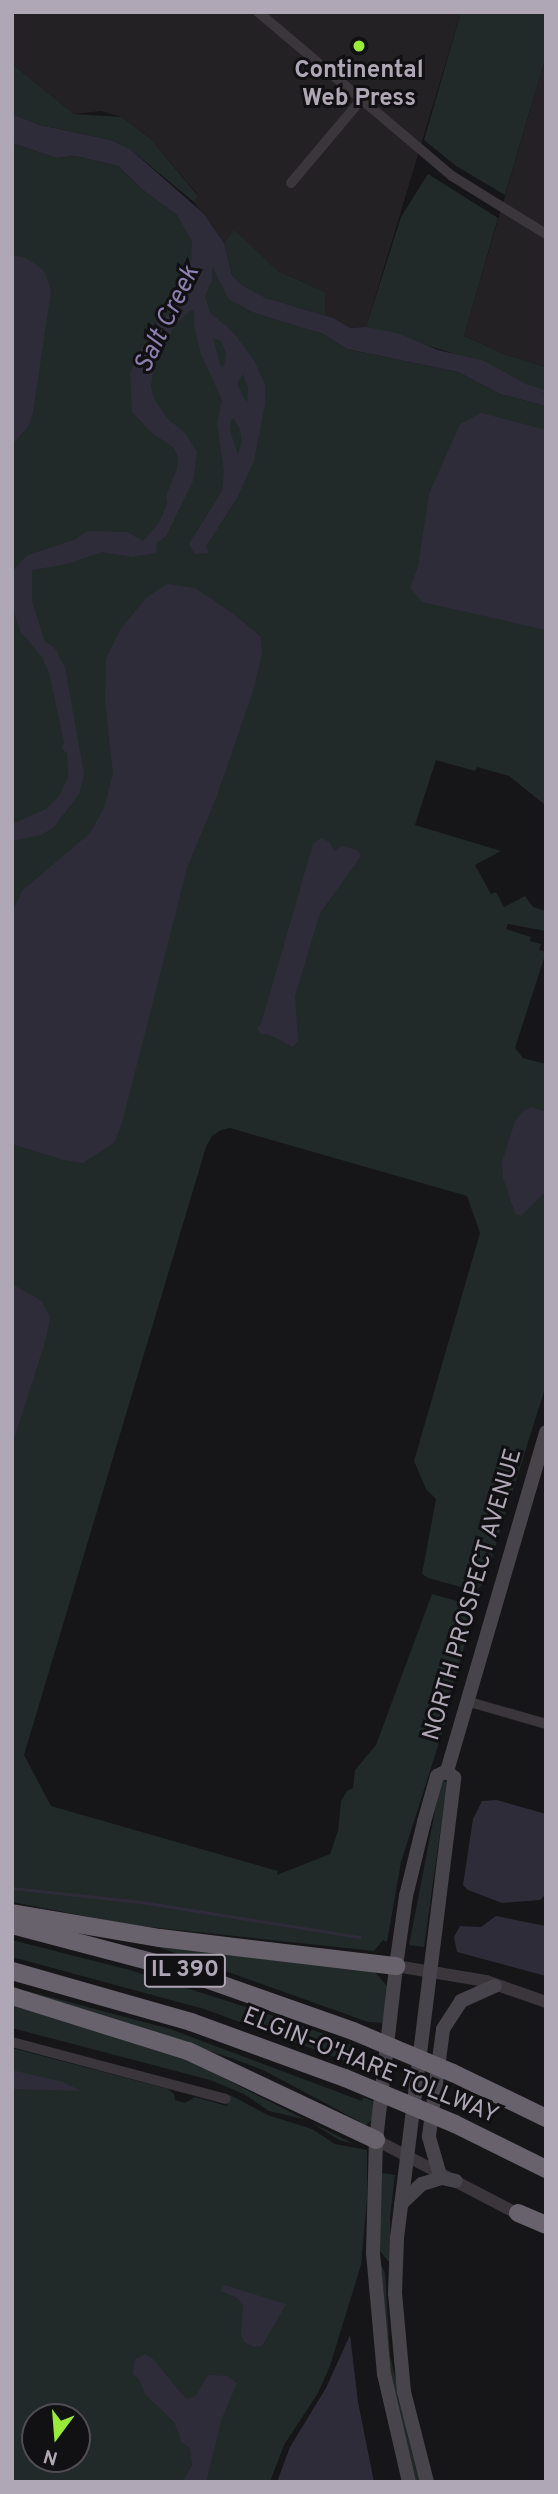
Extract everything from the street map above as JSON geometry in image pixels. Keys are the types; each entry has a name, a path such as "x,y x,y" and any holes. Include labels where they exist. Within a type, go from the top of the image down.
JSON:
{"highway":[{"path":"12,1913 160,1938 396,1966"},
{"name":"ELGIN-O'HARE TOLLWAY","path":"12,1925 175,1968 354,2031 453,2073 546,2118"},
{"name":"ELGIN-O'HARE TOLLWAY","path":"12,1971 191,2022 345,2078 456,2124 546,2169"},
{"path":"12,1996 188,2051 292,2097 376,2140"},
{"path":"518,2213 546,2227"}],"main road":[{"name":"NORTH PROSPECT AVENUE","path":"409,2482 391,2408 378,2322 373,2232 376,2140 396,1966 406,1896 424,1822 437,1776 447,1771 546,1432"},
{"name":"NORTH PROSPECT AVENUE","path":"426,2482 408,2410 399,2351 395,2293 401,2204 454,1779 447,1771"},
{"path":"439,2172 429,2136 443,2029 461,2001 495,1986"},
{"path":"401,2204 422,2184 442,2178 456,2180"}],"street":[{"path":"258,12 452,176 546,234"},
{"path":"291,183 361,100"},
{"path":"466,1701 546,1724"},
{"path":"396,1966 486,1981 546,2002"},
{"path":"12,2042 226,2099"},
{"path":"376,2140 518,2213"}],"shaded area":[{"path":"12,12 461,12 366,327 350,328 326,316 325,292 278,271 234,231 224,243 194,202 198,195 150,138 122,117 101,111 74,114 12,64"},
{"path":"461,12 546,12 546,56 505,195 456,166 424,140"},
{"path":"546,56 546,367 506,355 464,336"},
{"path":"12,64 74,114 122,117 150,138 198,196 194,202 130,149 111,140 40,125 12,114"},
{"path":"12,143 57,158 75,156 118,166 144,191 177,215 213,265 229,300 254,313 323,334 347,349 458,372 500,394 546,406 546,801 544,804 509,776 477,767 475,771 436,760 415,825 501,851 475,865 491,894 496,892 504,907 525,896 533,907 546,911 546,931 508,924 506,929 531,937 530,941 541,944 539,950 546,952 515,1048 523,1058 546,1064 546,1385 484,1583 476,1591 422,1574 436,1499 426,1489 414,1461 480,1233 467,1196 230,1128 221,1130 212,1136 206,1147 24,1755 51,1806 278,1871 277,1875 330,1854 338,1831 341,1801 347,1791 353,1788 355,1770 376,1745 432,1594 471,1605 475,1610 446,1710 445,1724 401,1862 387,1942 383,1940 374,1951 131,1925 12,1902"},
{"path":"428,174 498,218 464,336 506,355 546,367 546,395 452,353 366,327 401,217"},
{"path":"234,230 278,271 325,292 326,316 266,298 242,285 232,275 224,243"},
{"path":"441,1780 447,1782 424,1947 409,1945"},
{"path":"12,1940 130,1970 280,2018 354,2045 351,2063 204,2009 12,1957"},
{"path":"144,1942 375,1972 387,1986 384,2023 368,2022"},
{"path":"20,1989 170,2029 362,2101 363,2097 374,2102 372,2120 366,2125 265,2071 234,2059"},
{"path":"12,2002 182,2057 306,2120 269,2111 244,2094 210,2080 12,2028"},
{"path":"12,2048 168,2089 174,2094 175,2100 185,2103 195,2097 227,2106 230,2095 268,2115 312,2129 335,2144 367,2150 367,2199 361,2265 330,2366 318,2393 284,2445 270,2482 12,2482"},
{"path":"309,2121 354,2144 339,2140"},
{"path":"382,2173 395,2175 390,2217 391,2261 379,2250"},
{"path":"380,2262 385,2273 390,2356 421,2482 415,2482 392,2384"}],"water":[{"name":"Salt Creek","path":"12,114 40,125 111,140 130,149 203,213 224,243 232,275 242,285 266,298 333,318 350,328 366,327 397,333 438,350 484,361 546,395 546,406 500,394 458,372 347,349 323,334 254,313 229,300 212,266 212,280 205,296 210,313 232,331 254,360 265,385 265,404 254,461 237,498 206,546 209,553 195,554 189,544 222,491 224,470 217,424 222,400 201,354 194,326 194,311 191,310 175,325 154,363 151,386 153,397 167,418 185,433 197,452 193,481 166,536 157,543 156,553 132,557 102,552 67,564 32,570 32,602 45,642 54,647 65,668 84,774 79,794 53,828 41,835 12,841 12,824 46,809 60,795 68,777 67,754 62,748 64,742 49,673 42,657 20,631 12,606 12,572 26,556 76,539 87,531 127,532 143,541 159,523 177,469 178,456 173,447 152,433 132,412 130,373 153,326 169,314 182,292 191,259 192,241 177,215 144,191 118,166 75,156 57,158 12,143","holes":["213,338 221,341 226,353 224,367 220,365","243,374 248,388 247,404 237,384","234,419 240,429 242,441 238,455 230,431 231,420"]},
{"path":"12,255 26,258 38,266 45,273 51,291 33,412 29,425 12,445"},
{"path":"481,413 546,430 546,630 422,602 410,588 418,567 429,494 460,424"},
{"path":"167,584 195,588 232,613 261,637 262,653 253,691 216,798 187,868 122,1123 114,1143 83,1163 64,1160 12,1144 12,912 22,891 90,833 104,808 113,773 105,701 106,659 120,630 146,598"},
{"path":"321,838 329,842 335,851 342,846 357,850 361,856 320,913 295,996 298,1041 293,1047 268,1034 260,1034 257,1027 261,1024 313,844"},
{"path":"532,1107 546,1112 546,1191 521,1216 515,1213 503,1178 502,1162 515,1121 523,1111"},
{"path":"12,1284 42,1301 50,1317 46,1339 12,1445"},
{"path":"497,1800 546,1814 546,1894 540,1900 502,1903 468,1890 463,1885 473,1819 482,1801"},
{"path":"496,1916 546,1926 546,1976 457,1952 454,1937 460,1926 481,1927"},
{"path":"12,2070 63,2082 81,2091 12,2089"},
{"path":"224,2285 286,2304 262,2346 254,2347 244,2342 241,2334 243,2306 237,2298 221,2291"},
{"path":"350,2335 358,2402 374,2482 277,2482 290,2447 326,2388"},
{"path":"145,2354 152,2358 186,2399 196,2396 208,2375 227,2376 237,2383 222,2418 206,2482 183,2482 192,2465 190,2448 182,2442 174,2422 145,2394 139,2379 133,2374 135,2359"}],"waterway":[{"path":"529,386 546,392"},
{"path":"12,1888 141,1902 359,1937"}],"place":[{"name":"Continental Web Press","path":"359,46"}]}
